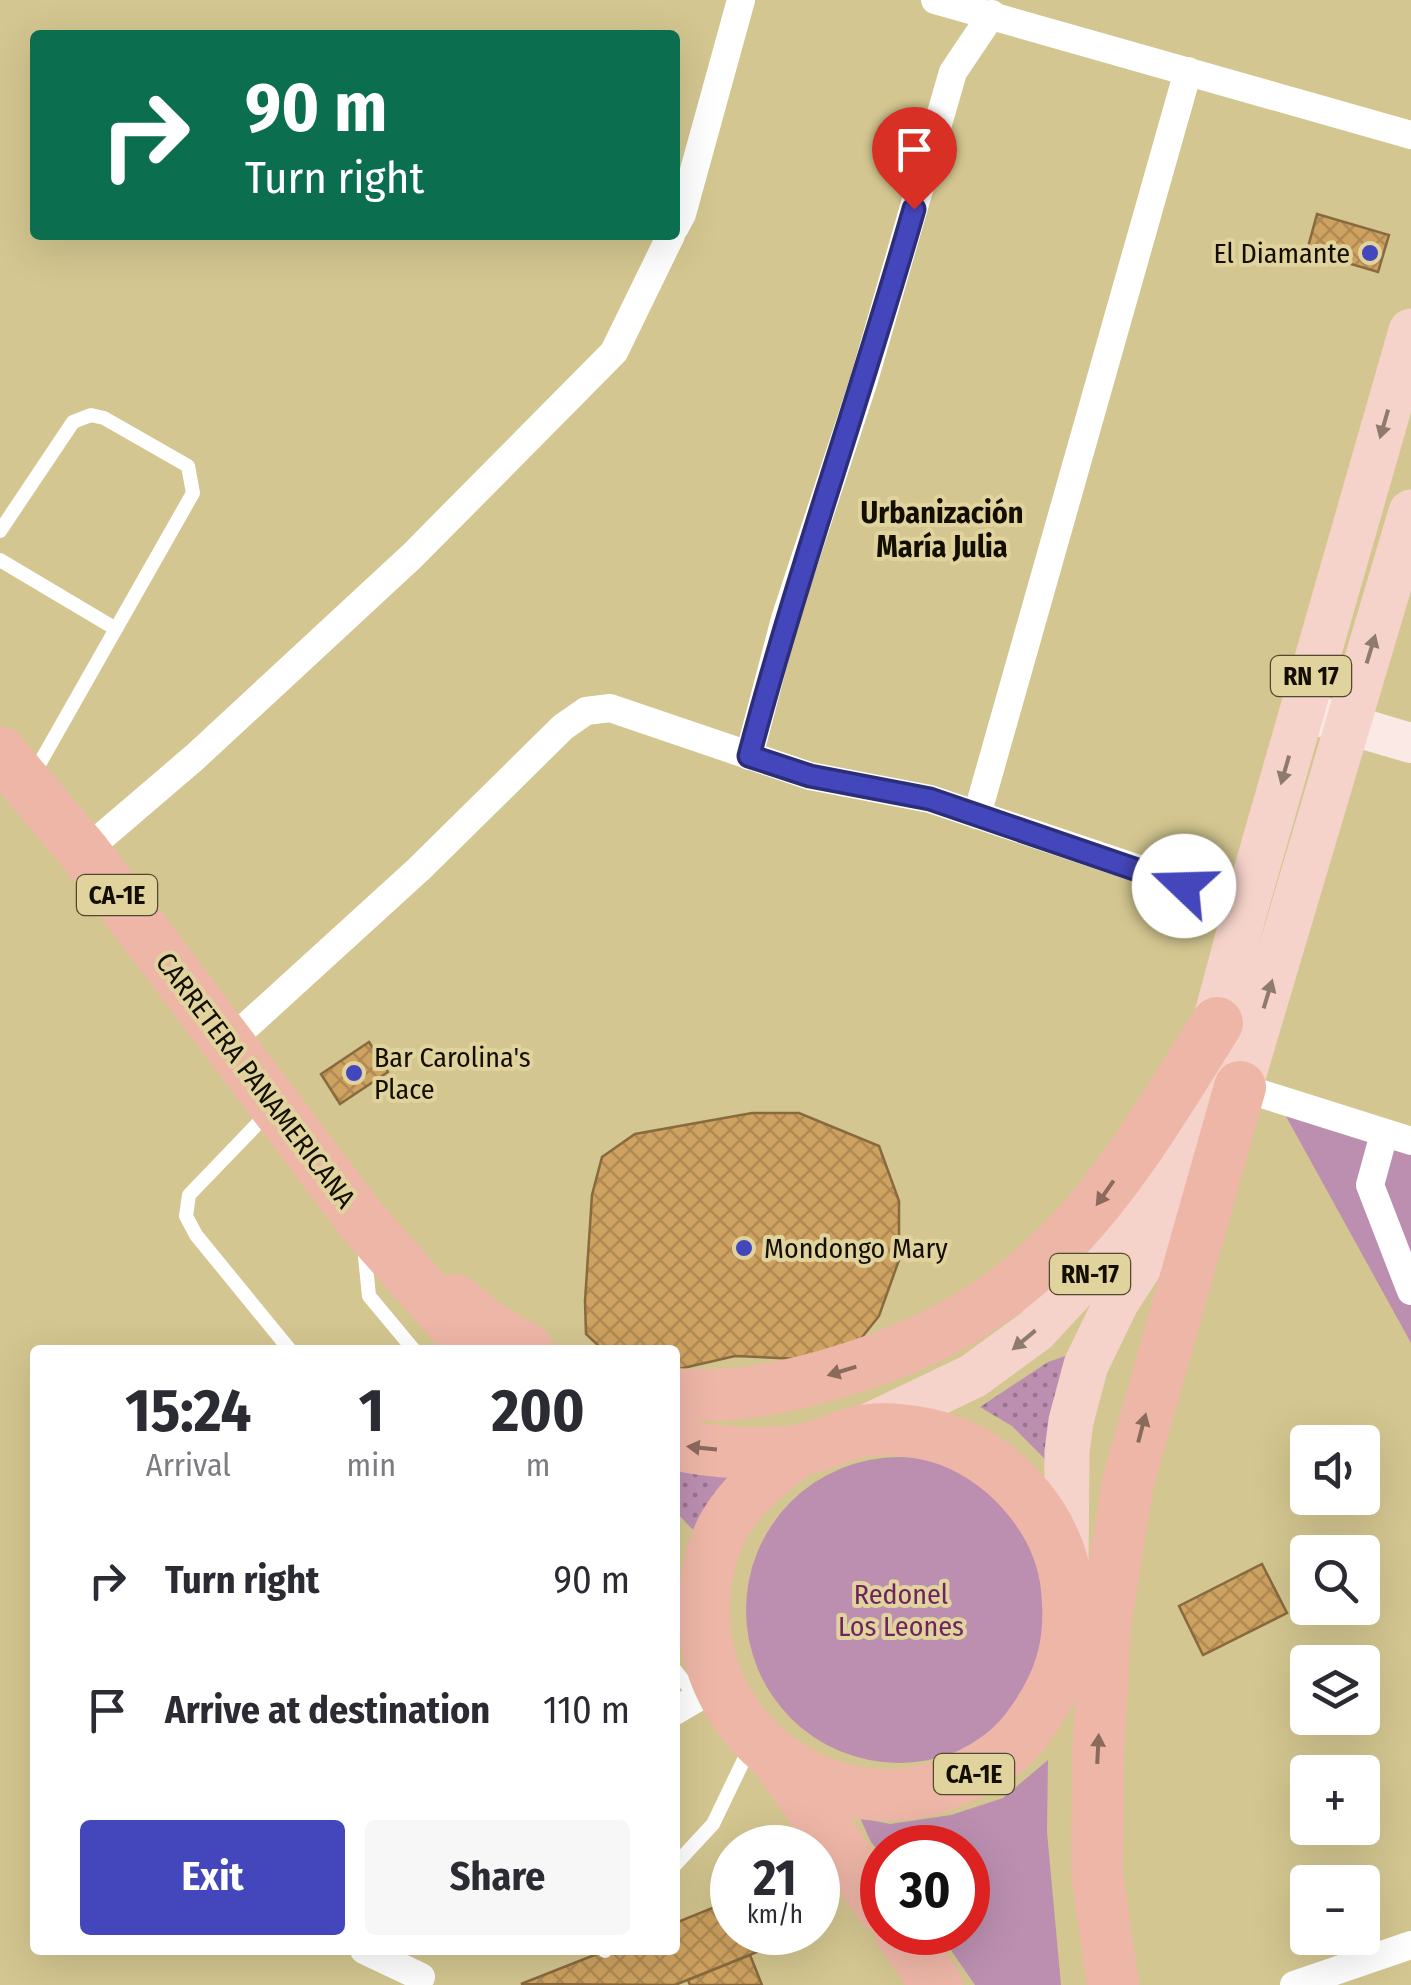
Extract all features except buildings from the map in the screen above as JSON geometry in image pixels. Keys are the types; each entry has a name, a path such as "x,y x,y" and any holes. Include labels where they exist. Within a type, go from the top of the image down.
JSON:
{"highway":[{"name":"CARRETERA PANAMERICANA","path":"14,768 84,852 362,1222 472,1345"},
{"path":"680,1394 743,1393 811,1381 883,1358 972,1317 1055,1252 1093,1210 1216,1024"},
{"path":"1112,1985 1097,1874 1105,1626 1132,1464 1240,1087"},
{"name":"CARRETERA PANAMERICANA","path":"362,1222 483,1345"},
{"path":"362,1222 490,1328 519,1345"},
{"name":"CA-1E","path":"680,1445 740,1451 798,1451 858,1431 904,1430 950,1441 991,1463 1025,1493 1050,1532 1066,1576 1070,1618 1064,1661 1048,1701 1016,1743 975,1774 926,1792 874,1796 822,1784 765,1750"},
{"name":"CA-1E","path":"694,1680 705,1578 723,1527 755,1484 798,1451"},
{"name":"CA-1E","path":"680,1597 694,1680 765,1750 860,1877"},
{"path":"1048,1701 1065,1776 1083,1985"},
{"path":"916,1955 937,1985"}],"main road":[{"name":"RN 17","path":"1216,1024 1411,331"},
{"name":"RN 17","path":"1240,1087 1411,512"},
{"name":"RN-17","path":"858,1431 988,1367 1036,1330 1078,1287 1141,1205 1190,1118 1216,1024"},
{"name":"RN-17","path":"1066,1576 1067,1452 1070,1421 1086,1365 1117,1300 1171,1218 1240,1087"}],"street":[{"path":"680,218 741,0"},
{"path":"935,0 1411,135"},
{"path":"749,756 785,618 864,380 953,72 992,14"},
{"path":"977,815 1188,71"},
{"path":"84,852 194,757 412,556 614,352 669,240"},
{"path":"228,1043 419,869 563,728 586,711 610,708 810,776 930,799 1154,874 1245,910"},
{"path":"1302,710 1411,743"},
{"path":"1240,1087 1398,1137 1370,1185 1411,1291"},
{"path":"1294,1985 1411,1945"},
{"path":"373,1955 418,1981 429,1955"}],"lane":[{"path":"0,531 73,422 91,416 104,418 188,466 193,493 116,629 14,768"},
{"path":"0,560 116,629"},
{"path":"275,1105 189,1196 186,1216 196,1234 286,1345"},
{"path":"362,1222 370,1296 410,1345"},
{"path":"680,1860 713,1824 765,1750"}],"green space":[{"path":"1277,1100 1411,1138 1411,1343"},
{"path":"1071,1354 1051,1465 1012,1426 980,1407 1048,1362"},
{"name":"Redonel Los Leones","path":"899,1457 958,1468 1007,1502 1041,1551 1052,1610 1041,1669 1007,1718 958,1752 899,1763 840,1752 791,1718 757,1669 746,1610 757,1551 791,1502 840,1468"},
{"path":"680,1458 747,1464 698,1535 680,1516"},
{"path":"1048,1760 1047,1832 1061,1985 975,1985 954,1955 990,1955 990,1825 863,1825 860,1818 890,1824 951,1815 1003,1798"}],"place":[{"name":"El Diamante","path":"1370,253"},
{"name":"Bar Carolina's Place","path":"354,1073"},
{"name":"Mondongo Mary","path":"744,1248"}],"district":[{"name":"Urbanización María Julia","path":"942,530"}],"route":[{"path":"914,209 864,380 785,618 749,756 810,776 930,799 1184,886"}]}
